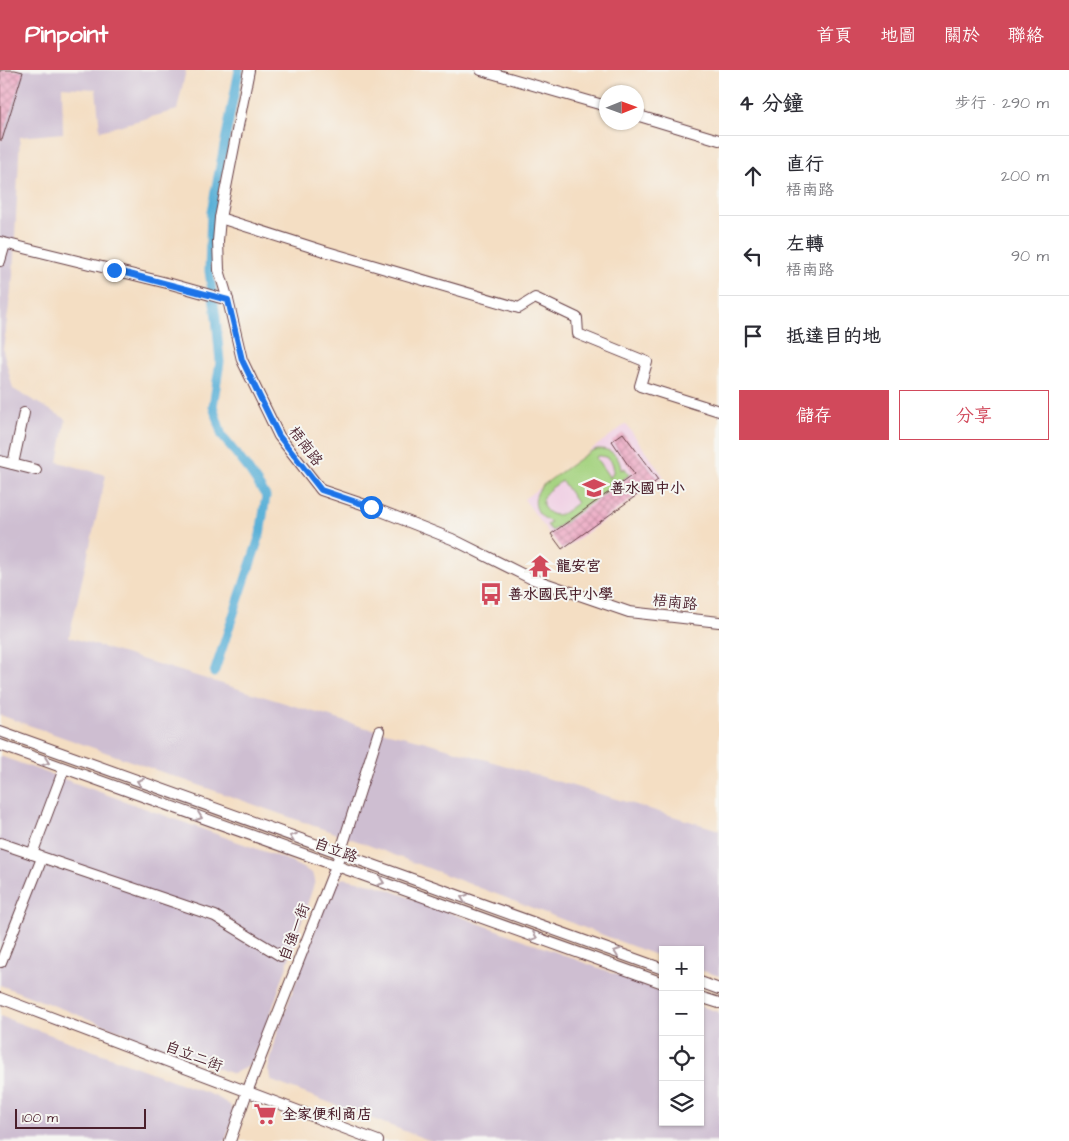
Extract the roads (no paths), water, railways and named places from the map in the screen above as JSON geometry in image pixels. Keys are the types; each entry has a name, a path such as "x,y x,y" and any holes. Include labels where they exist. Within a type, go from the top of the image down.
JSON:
{"street":[{"name":"梧南路","path":"249,70 220,218 218,241 219,270 246,369 279,436 321,490 371,507 452,539 530,578 629,612 719,622"},
{"path":"482,70 599,104"},
{"path":"644,117 719,140"},
{"path":"220,218 519,308 535,298 577,318 578,334 647,362 640,386 719,411"},
{"path":"0,261 2,243 15,245 228,300"},
{"path":"13,464 24,413"},
{"path":"0,461 36,470"},
{"name":"自立路","path":"0,731 659,968"},
{"name":"自強一街","path":"230,1141 246,1092 336,866 379,731"},
{"name":"自立路","path":"0,746 659,982"},
{"path":"1,962 64,769"},
{"path":"0,843 215,916 282,956"},
{"path":"704,983 719,989"},
{"name":"自立二街","path":"0,998 378,1141"},
{"path":"704,998 719,1004"}],"waterway":[{"path":"214,673 260,535 266,496 246,466 222,436 213,406 220,362 209,271 211,212 239,70"}],"place":[{"name":"善水國中小","path":"594,488"},
{"name":"龍安宮","path":"540,566"},
{"name":"善水國民中小學","path":"491,594"},
{"name":"全家便利商店","path":"265,1114"}]}
